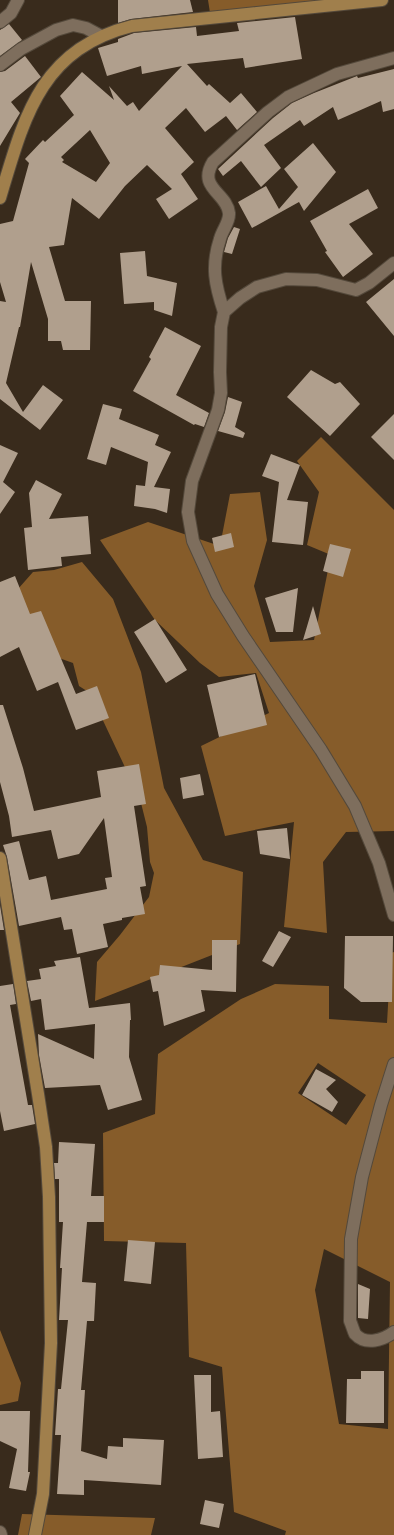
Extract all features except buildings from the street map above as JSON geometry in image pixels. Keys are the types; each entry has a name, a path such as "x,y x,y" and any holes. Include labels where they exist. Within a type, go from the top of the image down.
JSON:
{"main road":[{"path":"0,198 18,137 40,89 57,68 78,50 101,36 132,26 382,0"},
{"path":"0,858 42,1117 46,1147 49,1197 51,1343 43,1494 35,1535"}],"street":[{"path":"0,22 11,13 18,0"},
{"path":"0,65 21,49 56,30 73,25 86,28 101,36"},
{"path":"394,58 337,74 288,97 268,112 213,162 208,170 208,178 229,212 228,219 220,239 215,262 216,290 224,312 221,327 221,393 218,410 192,481 188,512 193,541 217,594 243,636 321,750 355,806 379,863 394,915"},
{"path":"224,312 240,298 257,287 286,279 317,280 356,290 369,283 394,263"},
{"path":"394,1064 380,1106 362,1176 351,1239 350,1321 355,1333 364,1340 379,1341 394,1332"}],"shaded area":[{"path":"208,0 375,0 211,19"},
{"path":"321,437 394,510 394,831 346,832 323,862 327,933 284,927 294,822 225,836 201,746 269,713 256,673 219,677 200,663 155,620 100,540 148,522 220,546 230,494 260,492 267,540 254,586 270,642 314,640 331,555 307,545 319,492 297,461"},
{"path":"82,562 113,599 141,672 164,788 203,860 243,872 240,944 95,1001 97,962 149,897 154,873 150,862 147,827 140,799 90,693 79,686 73,663 45,653 18,589 33,572 54,570"},
{"path":"394,952 394,1535 285,1535 286,1531 234,1512 222,1367 189,1357 186,1243 104,1241 103,1133 155,1114 158,1054 241,999 275,984 329,986 329,1019 387,1023 391,953","holes":["318,1063 366,1095 346,1125 298,1093","324,1249 390,1282 388,1429 339,1424 315,1290"]},
{"path":"0,1330 21,1383 18,1401 0,1405"},
{"path":"22,1514 155,1518 151,1535 18,1535"}]}
